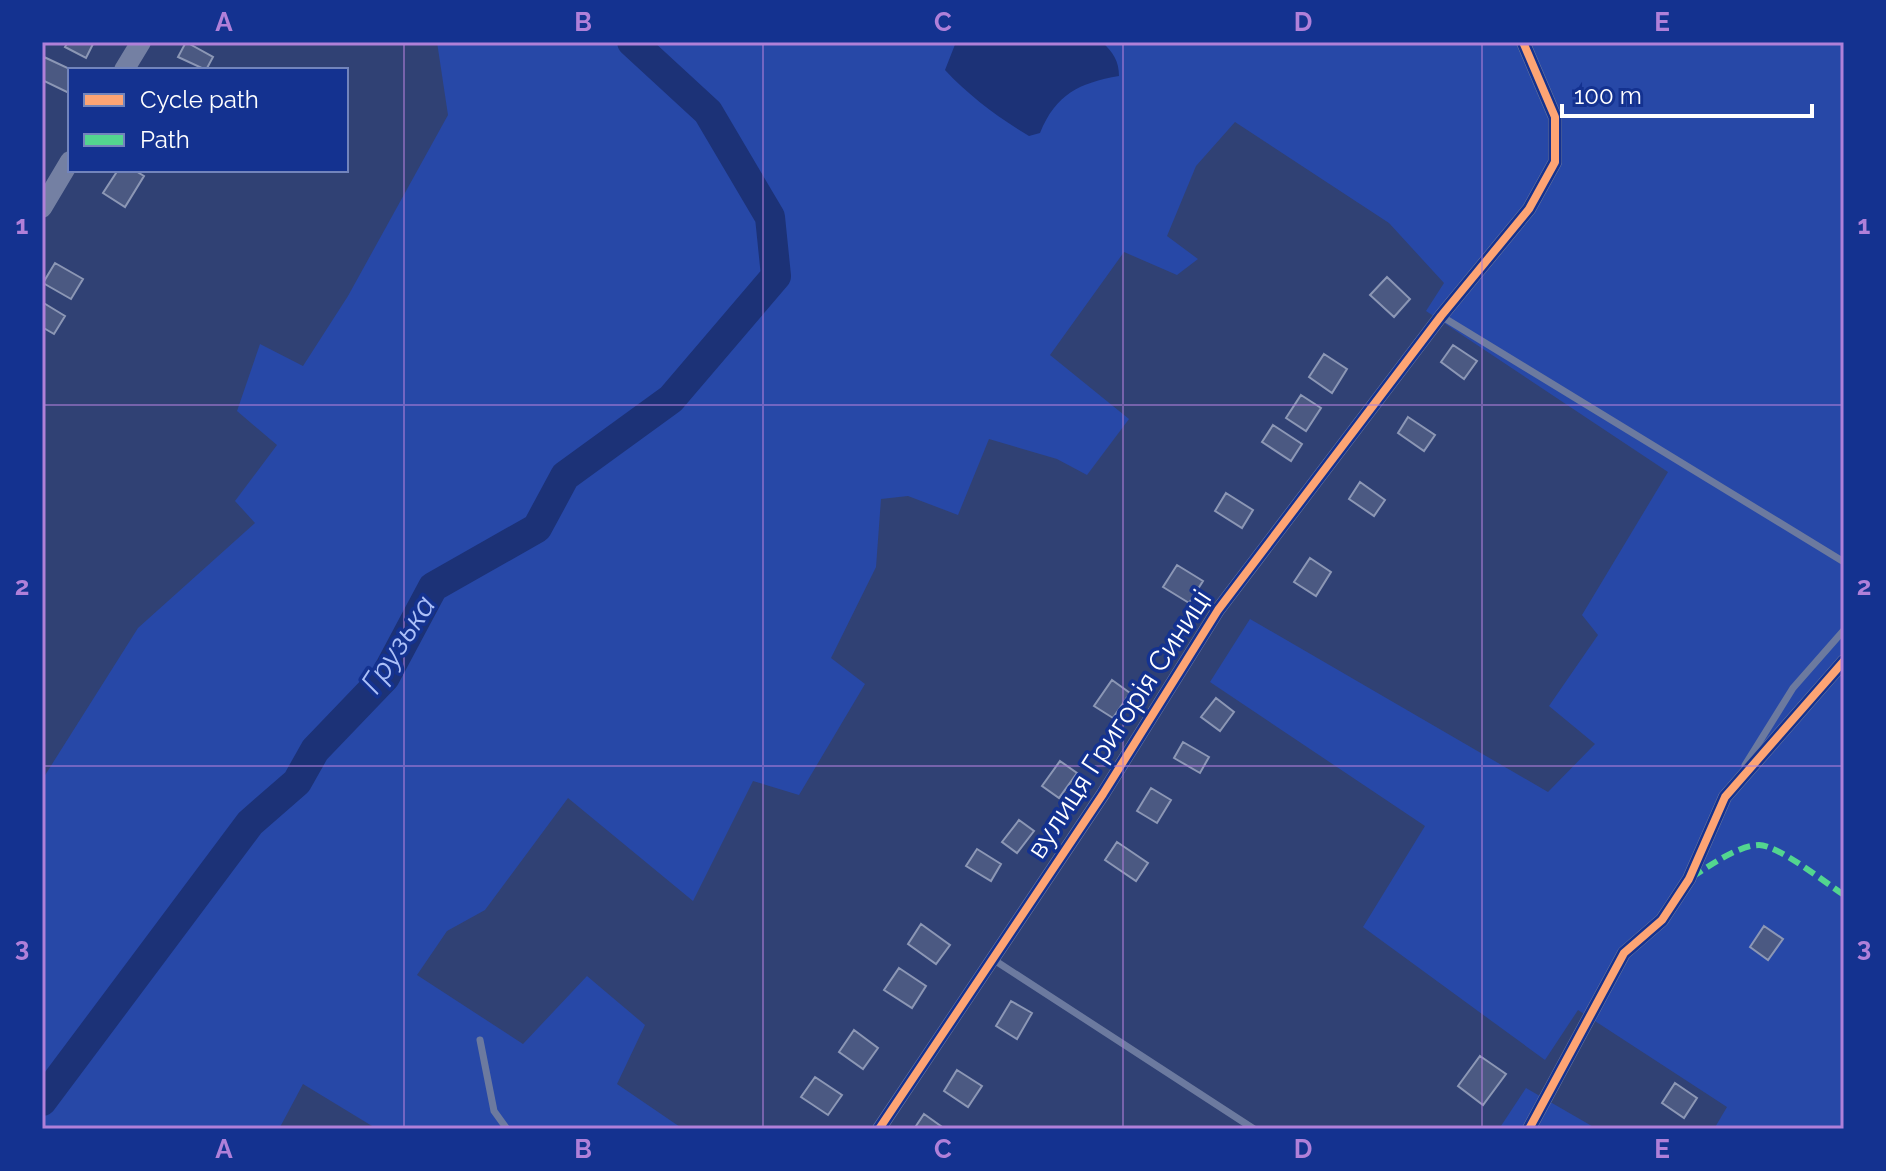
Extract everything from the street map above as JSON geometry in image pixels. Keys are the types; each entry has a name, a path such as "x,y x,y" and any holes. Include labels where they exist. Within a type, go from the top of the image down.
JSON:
{"street":[{"path":"125,68 141,42"},
{"name":"вулиця Григорія Синиці","path":"879,1129 1103,794 1218,610 1441,316 1529,209 1555,162 1555,117 1523,42"},
{"path":"42,208 68,164"},
{"path":"1529,1129 1624,953 1662,920 1689,879 1725,797 1844,661"}],"lane":[{"path":"1441,316 1844,562"},
{"path":"1725,797 1793,688 1844,630"},
{"path":"991,958 1254,1129"},
{"path":"480,1040 494,1111 507,1129"}],"shaded area":[{"path":"437,42 1844,42 1844,1129 1714,1129 1727,1107 1578,1010 1545,1060 1363,927 1425,826 1210,682 1250,619 1548,792 1595,744 1549,706 1598,635 1582,615 1668,472 1426,311 1444,283 1389,223 1235,122 1196,166 1167,236 1198,259 1177,275 1124,252 1050,355 1129,419 1087,475 1057,459 989,439 958,515 908,496 881,499 876,567 831,658 865,684 799,795 753,781 693,901 568,798 485,910 447,931 417,975 523,1044 587,976 645,1025 617,1084 683,1129 377,1129 303,1084 279,1129 42,1129 42,780 138,628 255,523 235,501 277,445 237,411 260,344 303,366 348,296 448,115"},
{"path":"956,42 1102,42 1115,57 1119,76 1092,82 1070,92 1053,109 1040,133 1029,136 985,106 945,70"},
{"path":"1526,1088 1597,1129 1499,1129"}],"building":[{"path":"68,42 94,42 86,58 65,47"},
{"path":"186,42 213,57 207,68 202,68 178,57"},
{"path":"44,57 68,68 68,93 42,80"},
{"path":"117,172 137,172 144,176 125,207 103,193"},
{"path":"55,263 83,279 71,299 43,283"},
{"path":"1387,277 1410,299 1394,317 1370,295"},
{"path":"42,302 65,316 54,334 42,327"},
{"path":"1453,345 1477,361 1464,379 1441,362"},
{"path":"1324,354 1347,369 1332,393 1309,377"},
{"path":"1301,395 1321,408 1306,431 1286,418"},
{"path":"1408,417 1435,435 1424,451 1398,433"},
{"path":"1273,425 1302,444 1291,461 1262,442"},
{"path":"1360,482 1385,500 1374,516 1349,499"},
{"path":"1226,493 1253,510 1242,528 1215,511"},
{"path":"1310,558 1331,572 1316,596 1294,582"},
{"path":"1177,565 1203,581 1189,603 1163,587"},
{"path":"1112,680 1130,693 1113,718 1094,706"},
{"path":"1216,698 1234,712 1220,731 1201,717"},
{"path":"1183,742 1209,757 1200,773 1174,758"},
{"path":"1060,761 1077,773 1059,798 1042,786"},
{"path":"1151,788 1171,800 1157,823 1137,811"},
{"path":"1019,820 1034,831 1017,853 1002,842"},
{"path":"1117,842 1148,863 1136,881 1105,860"},
{"path":"977,849 1001,864 991,881 966,866"},
{"path":"921,924 950,945 936,964 908,944"},
{"path":"1764,926 1783,939 1768,960 1750,947"},
{"path":"899,968 926,986 912,1008 884,990"},
{"path":"1011,1001 1032,1013 1017,1039 996,1026"},
{"path":"854,1030 878,1048 863,1069 839,1052"},
{"path":"1480,1056 1506,1074 1483,1105 1458,1086"},
{"path":"957,1070 982,1086 968,1107 944,1091"},
{"path":"815,1077 842,1095 828,1115 801,1097"},
{"path":"1675,1083 1697,1098 1684,1118 1662,1103"},
{"path":"924,1114 945,1129 914,1129"}],"waterway":[{"name":"Грузька","path":"42,1101 250,823 297,782 315,750 385,677 433,587 537,528 565,476 671,399 776,276 770,217 708,112 632,42"}],"marked path":[{"path":"1692,877 1733,852 1759,845 1778,851 1844,895"}],"cycle path":[{"path":"879,1129 1103,794 1218,610 1441,316 1529,209 1555,162 1555,117 1523,42"},
{"path":"1529,1129 1624,953 1662,920 1689,879 1725,797 1844,661"}]}
